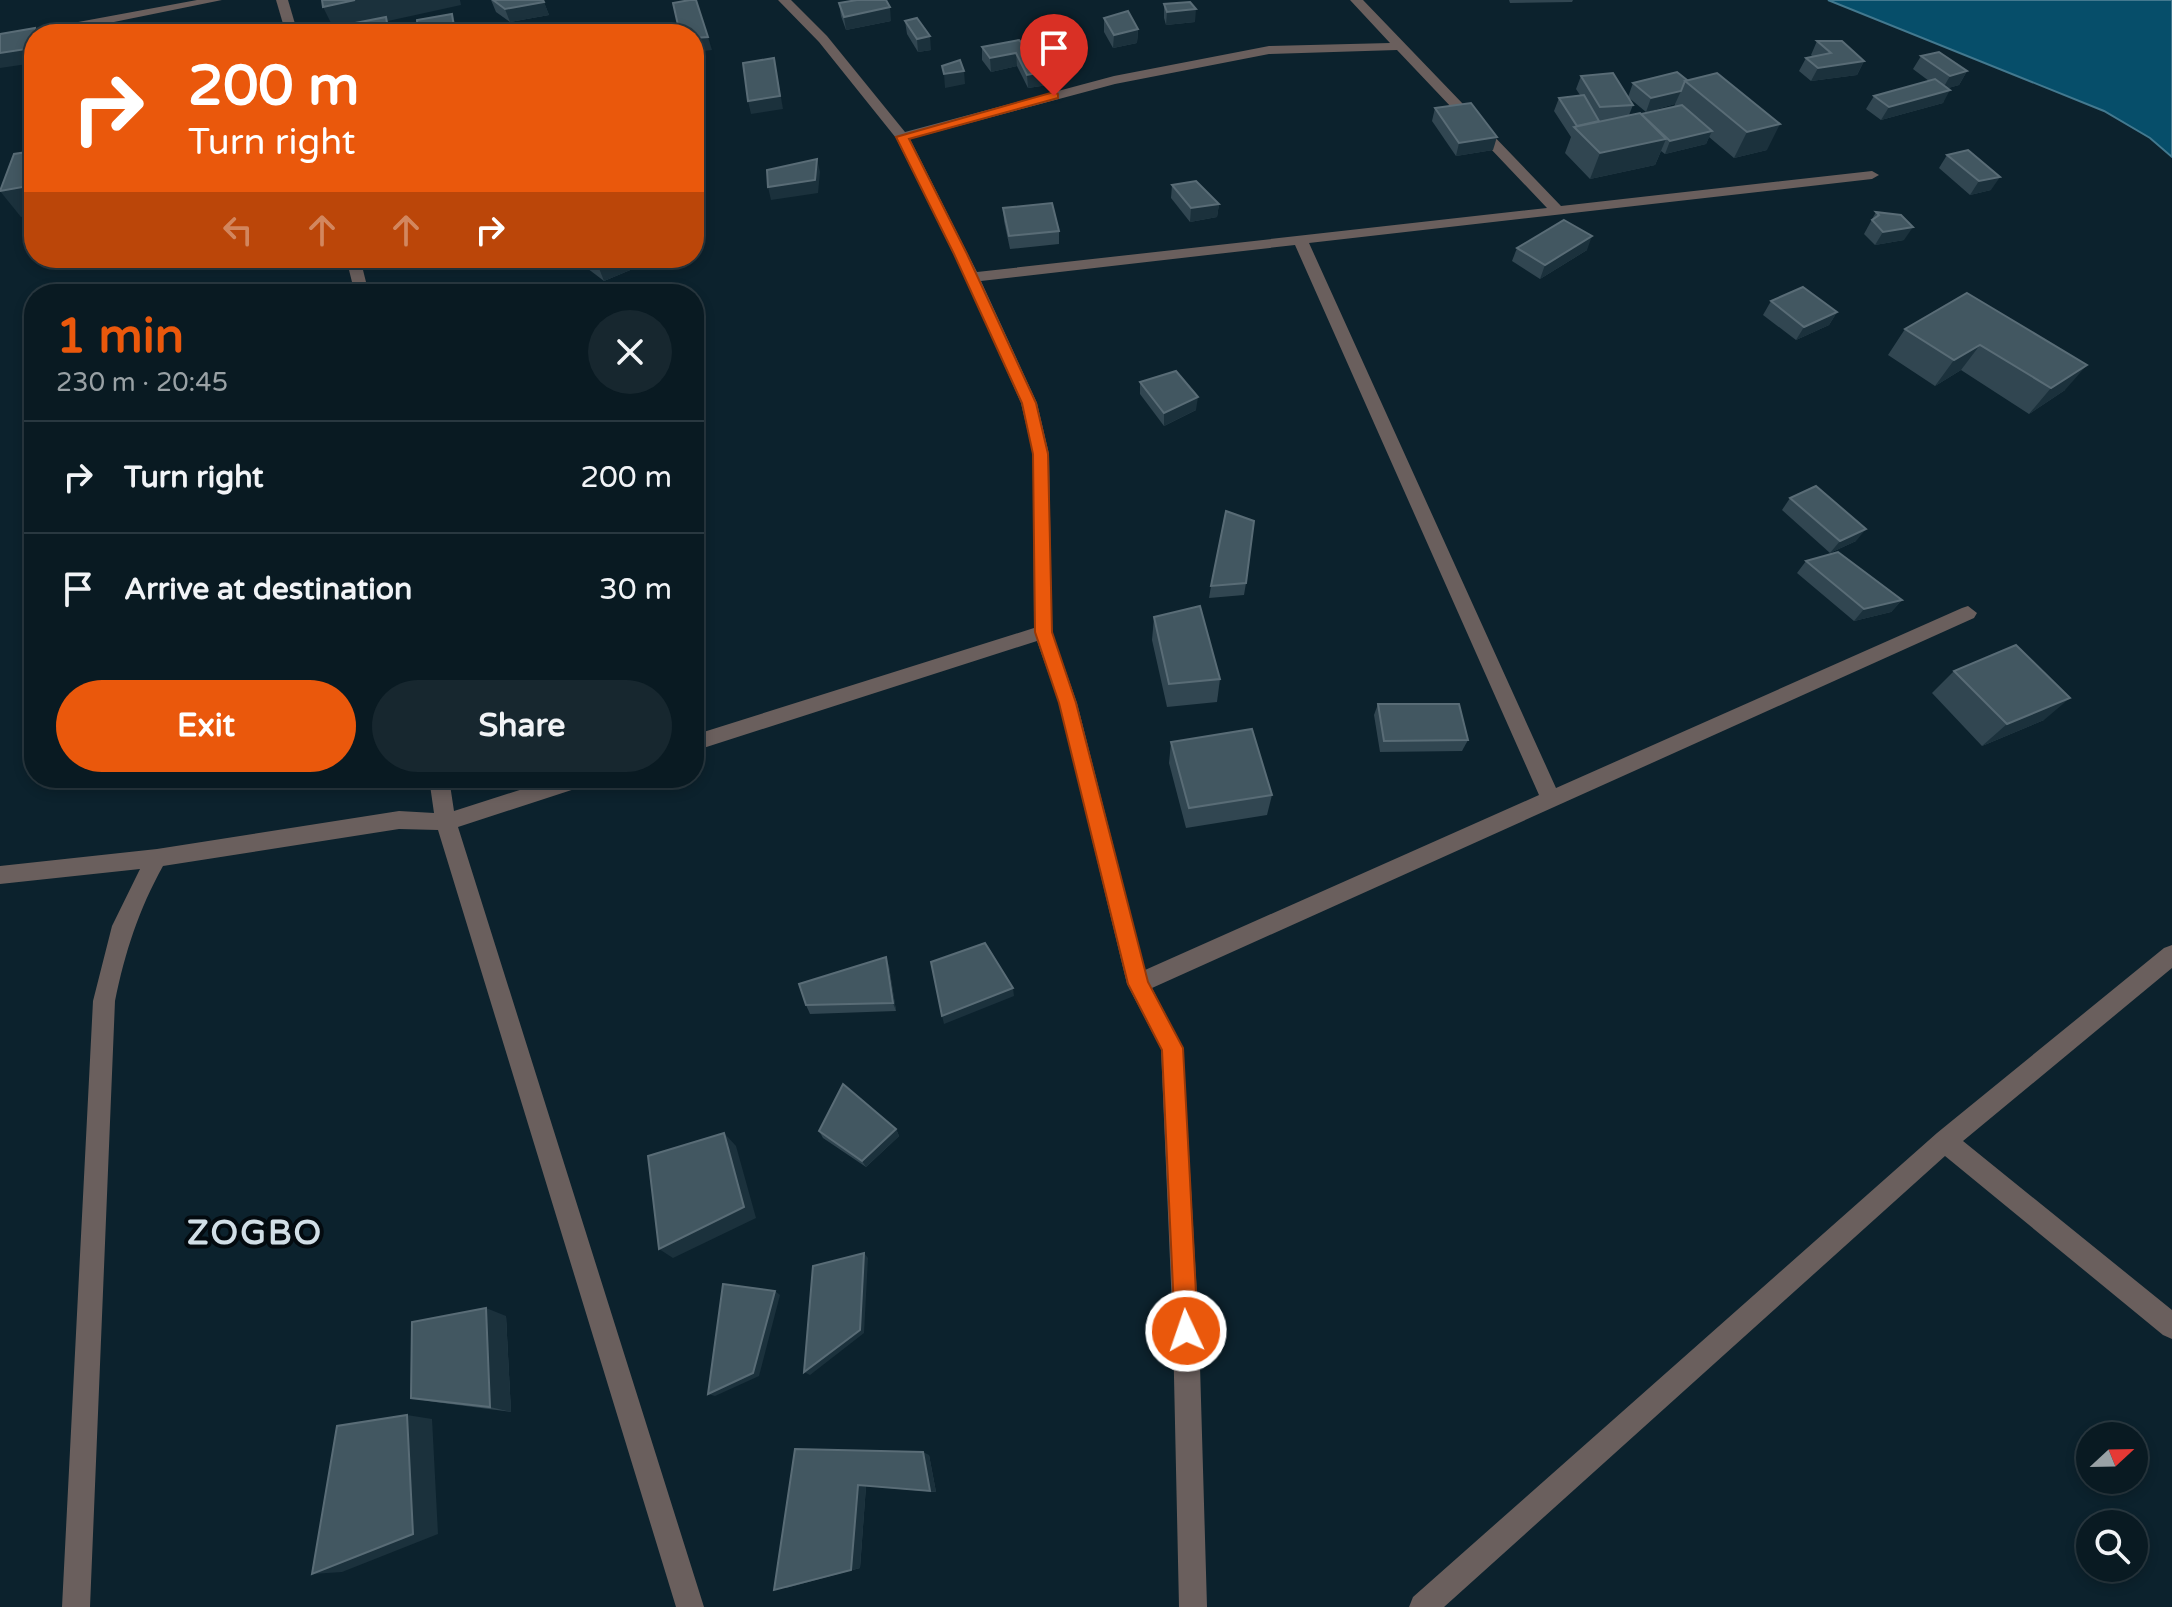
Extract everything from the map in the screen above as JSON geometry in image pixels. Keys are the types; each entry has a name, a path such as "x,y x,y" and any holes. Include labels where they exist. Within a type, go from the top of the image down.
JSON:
{"street":[{"path":"88,24 216,0"},
{"path":"282,0 289,24"},
{"path":"784,0 823,39 902,137 972,277 1029,403 1041,454 1043,632 1068,703 1138,984 1172,1048 1186,1331 1193,1607"},
{"path":"1356,0 1558,211"},
{"path":"902,137 1114,80 1269,50 1399,46"},
{"path":"972,277 1872,175"},
{"path":"1300,240 1551,799"},
{"path":"1138,984 1968,613"},
{"path":"704,740 1043,632"},
{"path":"441,788 446,822 690,1607"},
{"path":"0,875 157,858 399,820 446,822 552,788"},
{"path":"76,1607 104,1001 116,940 131,902 157,858"},
{"path":"1423,1607 1945,1141 2172,955"},
{"path":"1945,1141 2172,1326"}],"water":[{"path":"1828,0 2172,0 2172,157 2150,138 2104,111"}],"building":[{"path":"322,0 355,0 323,7"},
{"path":"493,0 543,0 544,2 505,9"},
{"path":"696,0 704,24 678,24 673,3"},
{"path":"886,0 890,7 844,17 839,3"},
{"path":"1190,2 1196,9 1167,12 1164,4"},
{"path":"1128,11 1138,29 1114,35 1104,18"},
{"path":"452,14 454,24 417,24 417,20"},
{"path":"386,17 387,24 350,24"},
{"path":"917,18 930,36 917,39 905,21"},
{"path":"24,30 24,49 0,53 0,34"},
{"path":"1019,40 1048,71 1027,75 1016,53 990,58 982,47"},
{"path":"1817,41 1842,41 1864,61 1818,68 1806,58 1831,53"},
{"path":"1939,52 1967,71 1950,76 1921,56"},
{"path":"774,58 780,96 748,101 743,63"},
{"path":"960,60 964,71 944,74 942,66"},
{"path":"1677,72 1687,80 1681,91 1651,98 1633,83"},
{"path":"1613,73 1633,105 1600,107 1581,76"},
{"path":"1717,73 1780,124 1747,132 1685,81"},
{"path":"1935,79 1950,90 1889,107 1874,96"},
{"path":"1584,95 1599,121 1577,126 1559,98"},
{"path":"1471,103 1497,137 1459,143 1435,108"},
{"path":"1682,105 1712,131 1670,141 1641,114"},
{"path":"1640,113 1666,139 1600,153 1574,127"},
{"path":"1968,150 2000,177 1979,181 1947,155"},
{"path":"24,152 24,187 0,191 14,154"},
{"path":"817,159 815,180 768,187 767,170"},
{"path":"1196,181 1219,204 1191,208 1172,185"},
{"path":"1052,203 1059,231 1009,236 1003,208"},
{"path":"1876,212 1901,215 1913,227 1883,232 1872,220 1879,215"},
{"path":"1564,220 1592,236 1545,265 1517,248"},
{"path":"1803,287 1837,312 1804,327 1771,301"},
{"path":"1967,293 2087,365 2051,388 1980,345 1954,360 1905,329"},
{"path":"1176,371 1198,397 1164,413 1140,382"},
{"path":"1816,486 1866,529 1840,541 1790,498"},
{"path":"1226,511 1254,521 1246,583 1211,586"},
{"path":"1838,552 1902,600 1864,609 1806,561"},
{"path":"1200,606 1220,679 1169,684 1154,617"},
{"path":"2016,645 2070,698 2007,724 1954,671"},
{"path":"1378,704 1459,704 1468,740 1384,741"},
{"path":"1252,729 1272,795 1189,808 1171,742"},
{"path":"985,943 1013,988 942,1016 931,962"},
{"path":"886,957 893,1003 806,1005 799,984"},
{"path":"843,1084 896,1129 862,1161 819,1131"},
{"path":"724,1133 744,1207 659,1249 648,1156"},
{"path":"864,1253 860,1330 804,1372 813,1266"},
{"path":"723,1284 775,1291 753,1373 708,1394"},
{"path":"486,1308 490,1407 411,1398 412,1322"},
{"path":"407,1415 413,1534 312,1574 337,1426"},
{"path":"795,1449 923,1452 930,1491 858,1485 851,1570 774,1590"}],"district":[{"name":"ZOGBO","path":"255,1233"}],"route":[{"path":"1054,96 902,137 961,254 1029,403 1041,454 1043,632 1068,703 1138,984 1172,1048 1186,1331"}]}
